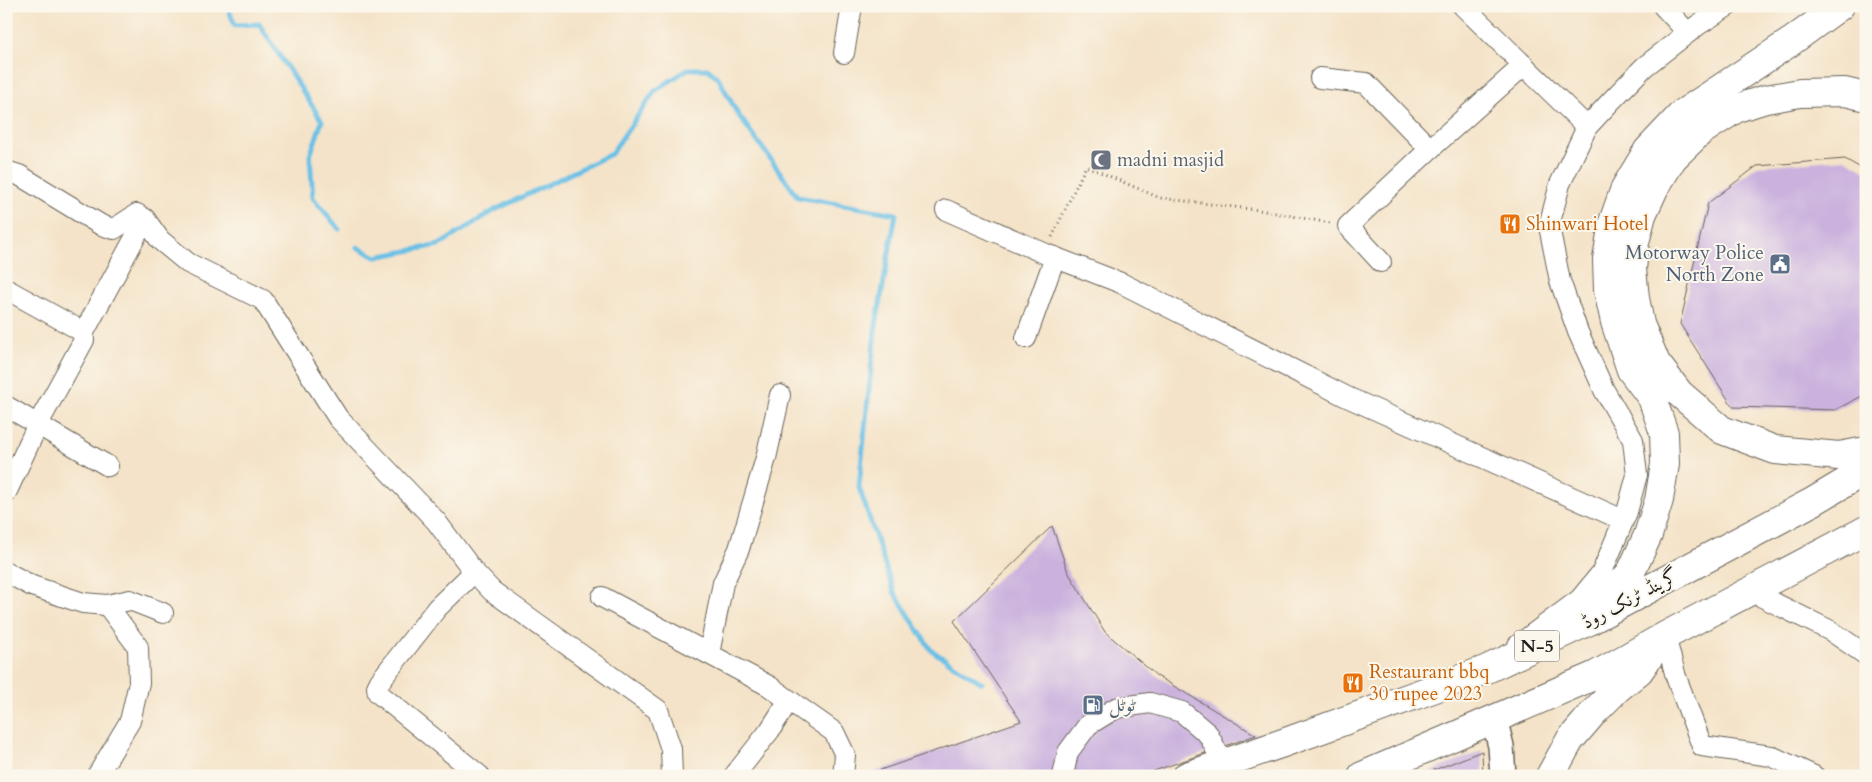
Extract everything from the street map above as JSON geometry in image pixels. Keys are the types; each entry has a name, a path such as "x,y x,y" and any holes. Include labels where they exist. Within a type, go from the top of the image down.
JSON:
{"highway":[{"path":"1589,621 1631,572 1648,535 1656,509 1665,464 1664,433 1652,398 1631,370 1615,322 1608,290 1607,259 1613,222 1625,188 1648,150 1682,114 1792,41 1840,6"},
{"path":"1866,97 1844,92 1800,94 1766,100 1737,108 1700,132 1673,158 1654,189 1642,215 1635,242 1632,269 1634,298 1640,324 1656,363 1679,393 1722,430 1775,450 1839,456 1866,450"},
{"name":"گرینڈ ٹرنک روڈ","path":"1187,776 1283,744 1486,670 1589,621 1814,501 1866,470"},
{"name":"N-5","path":"1362,776 1596,675 1665,636 1866,530"},
{"path":"1550,776 1570,740 1600,706 1639,671 1665,636"}],"main road":[{"path":"1494,719 1501,746 1503,776"}],"street":[{"path":"844,53 852,6"},
{"path":"1463,6 1587,127"},
{"path":"1663,6 1688,33"},
{"path":"1486,670 1580,599 1602,572 1623,520 1638,475 1633,440 1604,390 1578,332 1560,280 1549,226 1560,184 1587,127 1644,67 1688,33 1728,6"},
{"path":"1381,262 1348,226 1524,65"},
{"path":"1320,78 1366,83 1430,149"},
{"path":"6,171 19,175 101,225 114,229 138,214 145,219 160,240 188,263 263,300 338,418 436,521 474,572 492,591 658,710 671,749 672,776"},
{"path":"946,210 1051,256 1121,283 1347,397 1623,520"},
{"path":"83,334 145,219"},
{"path":"1026,338 1051,256"},
{"path":"6,289 78,329 83,334 84,340 38,424 6,492"},
{"path":"709,654 722,583 742,540 766,458 780,395"},
{"path":"6,406 108,466"},
{"path":"6,572 32,586 83,603 107,605 130,600 164,613"},
{"path":"474,572 436,608 380,681 377,688 378,693 478,775"},
{"path":"1750,591 1831,631 1866,655"},
{"path":"602,597 769,686 834,732 845,755 844,776"},
{"path":"97,776 130,721 139,683 138,647 107,605"},
{"path":"1665,636 1676,677 1702,746 1771,756 1814,776"},
{"path":"734,776 770,730 788,700"},
{"path":"1063,776 1068,752 1088,725 1116,708 1150,703 1182,712 1208,734 1223,763"}],"path":[{"path":"1051,256 1047,248 1086,166 1160,198 1259,210 1348,226"}],"building":[{"name":"Motorway Police North Zone","path":"1845,159 1866,171 1866,394 1835,410 1733,407 1680,324 1708,203 1757,166"},
{"path":"1052,526 1068,572 1105,632 1157,676 1256,735 1140,776 863,776 1021,721 954,621"},
{"path":"1482,751 1483,776 1419,776"}],"waterway":[{"path":"227,6 235,25 259,24 322,121 310,156 313,198 339,229"},
{"path":"357,247 376,257 439,245 495,210 611,154 655,91 688,69 708,69 719,79 737,113 798,197 896,214 875,331 859,487 894,592 931,650 982,683"}],"place":[{"name":"madni masjid","path":"1101,160"},
{"name":"Shinwari Hotel","path":"1510,224"},
{"name":"Motorway Police North Zone","path":"1780,264"},
{"name":"Restaurant bbq 30 rupee 2023","path":"1353,683"},
{"name":"ٹوٹل","path":"1093,705"}]}
